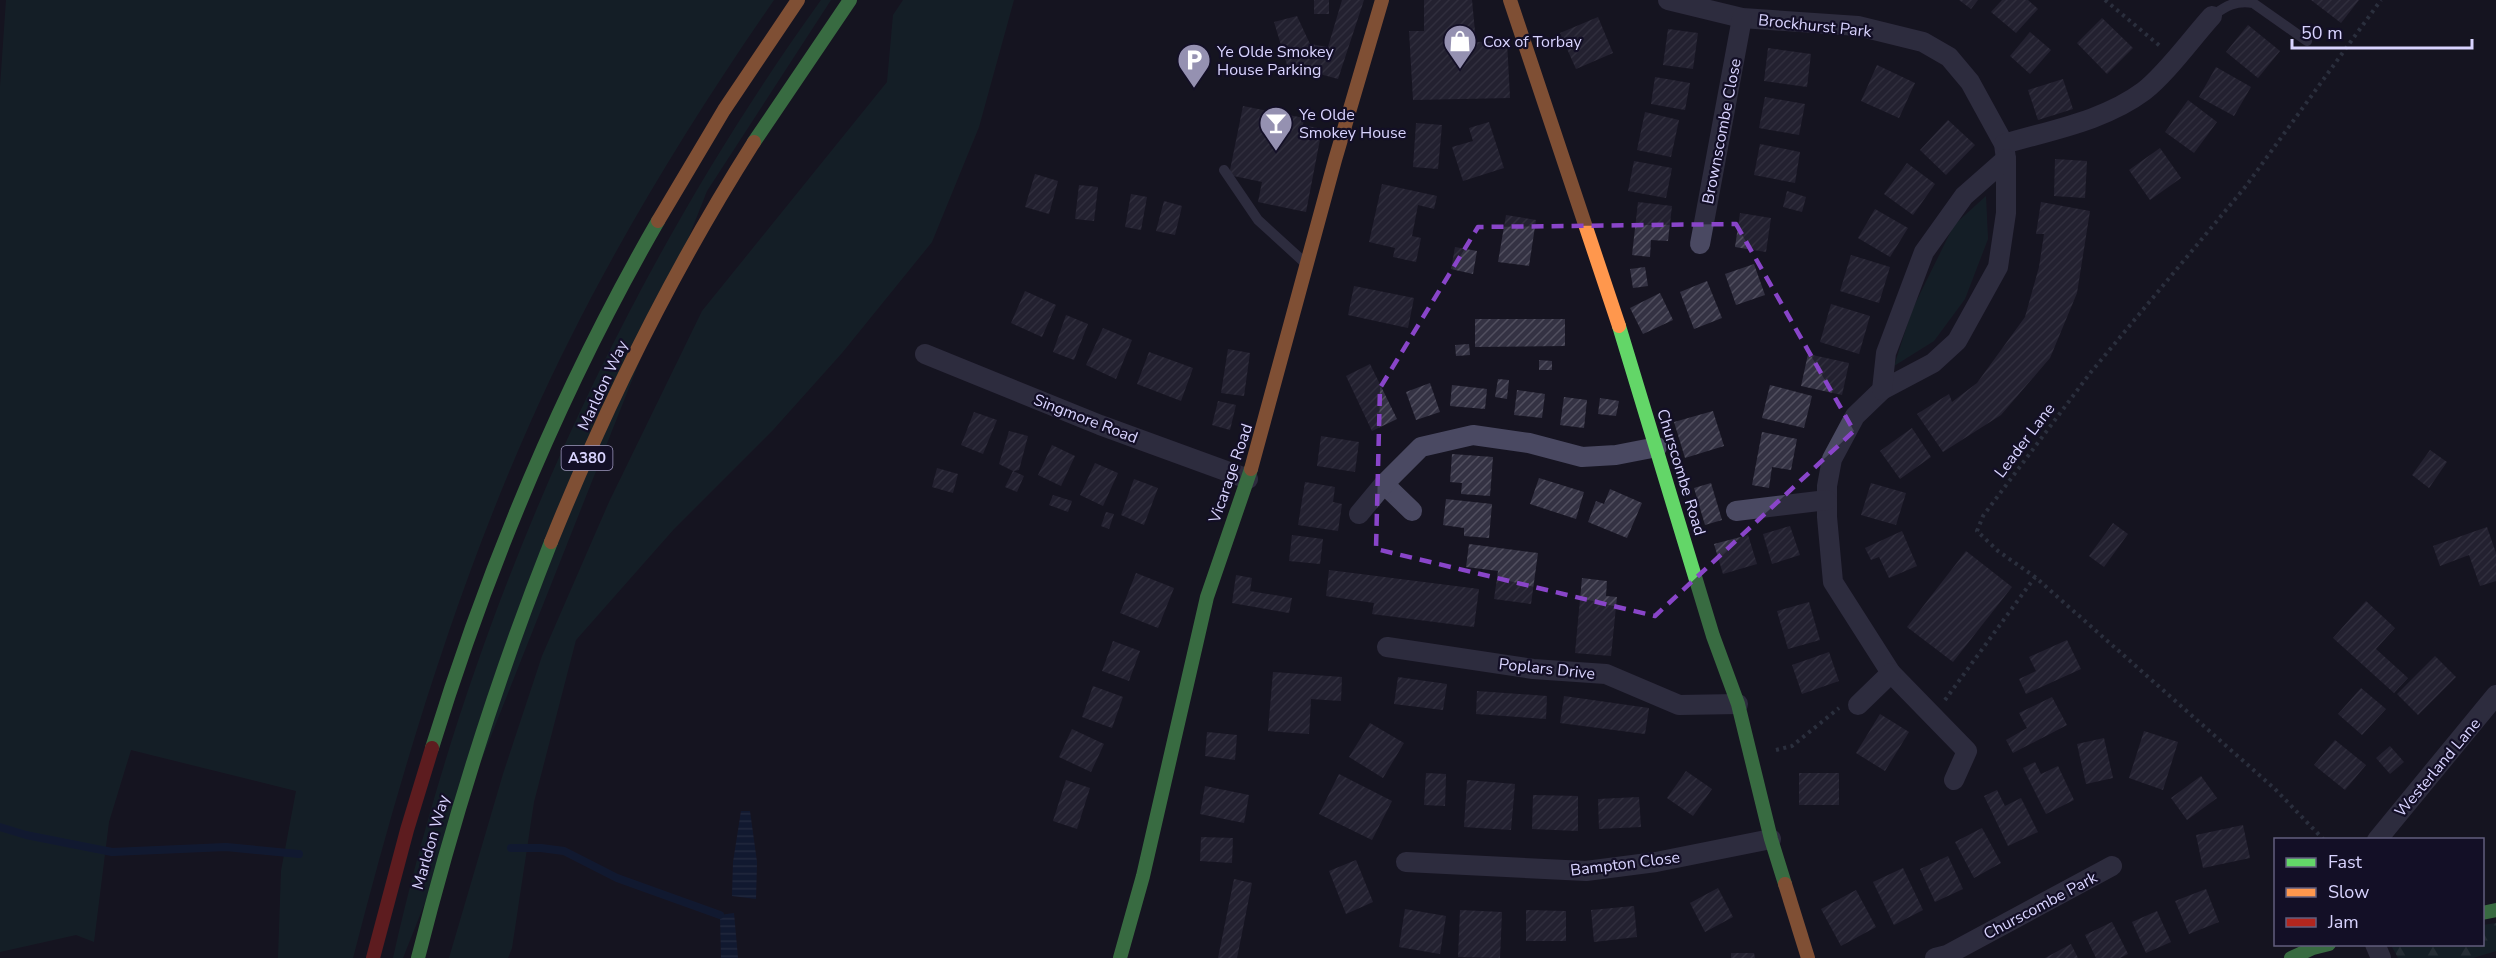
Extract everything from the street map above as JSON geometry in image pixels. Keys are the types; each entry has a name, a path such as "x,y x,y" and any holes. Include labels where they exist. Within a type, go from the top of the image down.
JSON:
{"main road":[{"name":"Marldon Way","path":"373,958 416,797 447,694 484,594 547,438 585,357 678,187 716,122 798,0"},
{"name":"Marldon Way","path":"417,958 457,807 501,670 558,523 606,413 688,253 757,137 850,0"},
{"name":"Vicarage Road","path":"1120,958 1143,876 1207,597 1230,525 1248,479 1278,375 1348,101 1383,0"},
{"name":"Churscombe Road","path":"1510,0 1623,336 1713,636 1738,704 1771,839 1808,958"},
{"path":"2291,958 2319,946"}],"street":[{"name":"Brockhurst Park","path":"1668,0 1742,18 1858,26 1923,42 1949,57 1970,82 2005,152 2006,213 1998,267 1957,341 1934,363 1882,390 1855,416 1832,459 1827,500 1833,582 1891,673 1967,751 1954,780"},
{"path":"1882,390 1886,353 1924,252 1964,196 2005,152 2110,112 2147,89 2212,16"},
{"name":"Brownscombe Close","path":"1700,244 1742,18"},
{"name":"Singmore Road","path":"925,354 1100,424 1248,479"},
{"path":"1359,514 1384,484 1421,447 1473,435 1529,443 1582,457 1657,447"},
{"path":"1384,484 1412,512"},
{"path":"1736,512 1827,500"},
{"name":"Poplars Drive","path":"1387,647 1533,669 1606,674 1679,705 1738,704"},
{"path":"1858,705 1891,673"},
{"name":"Westerland Lane","path":"2379,838 2496,694"},
{"name":"Bampton Close","path":"1406,862 1586,871 1656,862 1771,839"},
{"name":"Churscombe Park","path":"1935,958 1947,955 2112,866"}],"lane":[{"path":"2212,16 2230,3 2243,1 2253,3 2307,41"},
{"path":"1224,170 1258,220 1306,265"}],"path":[{"path":"2104,0 2175,58"},
{"name":"Leader Lane","path":"2322,838 2275,789 2035,577 1998,551 1977,531 1983,516 2091,372 2246,186 2381,0"},
{"path":"1933,717 2035,577"},
{"path":"1752,755 1792,746 1848,700 1858,705"}],"highlighted area":[{"path":"1736,224 1854,431 1655,616 1376,549 1380,388 1478,227"}],"green space":[{"path":"6,0 774,0 706,101 643,205 584,311 531,421 477,552 453,619 410,754 353,958 278,958 281,871 296,791 131,750 109,822 94,942 76,935 0,952 0,87"},
{"path":"821,0 831,0 707,191 403,958 393,958 425,830 464,704 508,580 559,458 616,338 678,222 747,109"},
{"path":"903,0 1014,0 979,127 932,242 842,353 773,430 674,529 576,640 534,802 512,948 508,958 449,958 503,774 542,656 609,502 702,311 887,82 893,15"},
{"path":"1986,196 1988,239 1965,299 1934,341 1894,366 1912,310 1954,225"},
{"path":"2496,923 2496,951 2473,958 2398,958 2392,946 2484,946 2484,925"}],"water":[{"path":"741,811 750,811 757,862 756,899 732,896 733,862"},
{"path":"734,913 738,958 721,958 720,915"}],"building":[{"path":"1314,0 1329,0 1329,14 1314,14"},
{"path":"1342,0 1364,0 1338,79 1287,65 1274,22 1297,16 1310,44 1328,47"},
{"name":"Cox of Torbay","path":"1424,0 1472,0 1476,42 1507,41 1510,98 1413,100 1409,31 1424,31"},
{"path":"1959,0 1978,0 1971,9"},
{"path":"2002,0 2028,0 2038,9 2016,33 1991,12"},
{"path":"2311,0 2359,0 2341,23"},
{"path":"1598,17 1613,53 1576,69 1560,33"},
{"path":"2102,18 2133,48 2107,74 2077,43"},
{"path":"2248,25 2280,51 2258,78 2226,52"},
{"path":"1668,29 1698,33 1693,69 1663,65"},
{"path":"2030,32 2051,50 2030,74 2010,56"},
{"path":"1768,48 1811,54 1807,87 1764,81"},
{"path":"1877,65 1915,83 1899,118 1861,101"},
{"path":"2216,67 2251,87 2234,116 2199,97"},
{"path":"1655,77 1690,83 1685,110 1651,104"},
{"path":"2063,79 2073,109 2038,120 2028,90"},
{"path":"1765,97 1805,104 1799,135 1759,128"},
{"path":"2188,100 2217,122 2194,153 2165,132"},
{"name":"Ye Olde Smokey House","path":"1243,106 1304,118 1303,125 1322,129 1306,212 1258,202 1262,182 1229,175"},
{"path":"1645,112 1679,120 1671,157 1637,150"},
{"path":"1948,120 1975,145 1946,175 1920,150"},
{"path":"1489,122 1504,168 1463,181 1452,147 1473,141 1469,128"},
{"path":"1416,123 1442,125 1438,169 1413,167"},
{"path":"1760,144 1800,152 1795,183 1754,175"},
{"path":"2160,148 2181,178 2150,200 2129,170"},
{"path":"2055,159 2087,161 2085,198 2054,196"},
{"path":"1634,161 1672,168 1666,198 1628,191"},
{"path":"1907,163 1935,184 1913,215 1884,194"},
{"path":"1035,174 1058,181 1049,214 1025,207"},
{"path":"1382,184 1437,196 1434,209 1418,205 1412,236 1421,238 1416,262 1393,257 1395,248 1369,242"},
{"path":"1079,185 1098,187 1094,221 1075,219"},
{"path":"1787,191 1806,197 1802,212 1783,207"},
{"path":"1131,194 1147,197 1141,230 1125,227"},
{"path":"1164,201 1182,206 1175,235 1156,231"},
{"path":"1638,202 1672,206 1668,241 1651,240 1650,257 1632,255"},
{"path":"2041,202 2090,211 2077,293 2050,358 2001,415 1943,452 1917,414 1949,394 1952,402 1977,383 2025,317 2039,267 2044,234 2036,234"},
{"path":"1875,209 1908,228 1890,257 1858,238"},
{"path":"1740,213 1771,218 1766,252 1735,247"},
{"path":"1506,215 1536,220 1529,266 1498,262"},
{"path":"1455,247 1477,251 1473,274 1451,269"},
{"path":"1851,255 1890,267 1879,303 1840,291"},
{"path":"1754,264 1765,295 1736,305 1725,274"},
{"path":"1645,267 1648,286 1633,288 1630,269"},
{"path":"1707,281 1722,318 1694,329 1680,292"},
{"path":"1354,286 1414,298 1408,328 1348,315"},
{"path":"1025,291 1056,305 1042,337 1011,323"},
{"path":"1660,293 1673,320 1643,334 1630,308"},
{"path":"1831,304 1870,316 1859,354 1820,342"},
{"path":"1066,315 1088,324 1074,360 1053,352"},
{"path":"1475,319 1565,319 1565,346 1475,347"},
{"path":"1103,328 1132,340 1116,379 1086,365"},
{"path":"1469,344 1470,355 1456,356 1455,345"},
{"path":"1228,349 1250,353 1244,396 1221,393"},
{"path":"1149,352 1193,368 1181,401 1137,384"},
{"path":"1808,354 1849,363 1842,395 1801,386"},
{"path":"1539,360 1552,361 1552,370 1539,370"},
{"path":"1370,364 1397,419 1372,431 1346,376"},
{"path":"1498,379 1509,380 1507,399 1495,397"},
{"path":"1430,383 1440,412 1416,420 1406,392"},
{"path":"1452,385 1487,389 1485,409 1450,406"},
{"path":"1770,385 1812,396 1804,428 1762,418"},
{"path":"1517,390 1545,394 1542,418 1514,415"},
{"path":"1564,397 1587,400 1584,428 1560,425"},
{"path":"1600,398 1619,401 1616,416 1598,414"},
{"path":"1218,401 1236,405 1230,430 1212,425"},
{"path":"1713,411 1724,446 1685,458 1674,422"},
{"path":"974,412 997,420 983,454 961,445"},
{"path":"1912,428 1931,457 1900,479 1880,451"},
{"path":"1009,431 1028,436 1019,470 1013,471 999,464"},
{"path":"1762,432 1797,439 1791,470 1772,467 1769,488 1752,485"},
{"path":"1321,436 1359,442 1355,472 1317,466"},
{"path":"1052,445 1075,456 1061,486 1038,475"},
{"path":"2430,450 2447,462 2429,488 2412,475"},
{"path":"1452,454 1493,457 1490,496 1461,494 1462,483 1450,482"},
{"path":"1095,463 1118,473 1103,506 1080,495"},
{"path":"937,468 958,474 953,493 932,487"},
{"path":"1013,471 1024,476 1017,492 1005,487"},
{"path":"1539,478 1584,492 1576,519 1530,504"},
{"path":"1134,479 1158,488 1144,525 1121,515"},
{"path":"1305,482 1335,487 1333,502 1342,504 1338,531 1298,525"},
{"path":"1711,483 1722,520 1705,525 1694,488"},
{"path":"1871,483 1906,493 1896,525 1861,515"},
{"path":"1610,489 1642,503 1627,538 1588,522 1596,501 1604,504"},
{"path":"1053,495 1072,501 1068,512 1049,505"},
{"path":"1446,499 1492,504 1489,538 1464,536 1464,528 1443,525"},
{"path":"1106,512 1114,514 1109,529 1101,526"},
{"path":"2113,523 2128,534 2104,567 2089,556"},
{"path":"1790,526 1800,555 1772,564 1763,534"},
{"path":"2487,527 2496,553 2496,581 2480,586 2469,555 2440,566 2433,546"},
{"path":"1902,531 1917,566 1889,578 1879,557 1871,560 1865,548"},
{"path":"1292,535 1323,539 1320,564 1289,561"},
{"path":"1748,535 1757,564 1723,574 1714,544"},
{"path":"1469,544 1538,553 1531,604 1494,599 1498,571 1466,567"},
{"path":"1966,551 2012,587 1953,662 1907,627"},
{"path":"1329,570 1479,589 1474,627 1372,614 1374,603 1326,596"},
{"path":"1136,573 1174,588 1158,628 1120,613"},
{"path":"1236,575 1252,578 1250,591 1292,598 1289,613 1232,603"},
{"path":"1582,578 1607,581 1606,596 1617,597 1611,656 1575,653"},
{"path":"2366,601 2395,628 2376,649 2408,678 2394,693 2333,638"},
{"path":"1809,602 1820,640 1788,649 1777,611"},
{"path":"2067,640 2081,669 2026,694 2019,679 2036,671 2029,657"},
{"path":"1113,641 1140,651 1129,681 1102,671"},
{"path":"1829,652 1839,681 1802,694 1792,665"},
{"path":"2435,656 2456,677 2418,715 2397,694"},
{"path":"1273,672 1342,677 1341,701 1311,699 1309,734 1268,731"},
{"path":"1398,677 1447,684 1443,710 1394,704"},
{"path":"1093,686 1123,697 1112,728 1082,717"},
{"path":"2361,688 2386,709 2362,735 2338,714"},
{"path":"1477,691 1547,696 1546,719 1476,714"},
{"path":"1564,696 1649,708 1645,734 1560,723"},
{"path":"2052,697 2067,725 2013,753 2006,740 2027,728 2019,713"},
{"path":"1880,714 1909,732 1885,771 1856,753"},
{"path":"1370,723 1404,743 1383,778 1349,757"},
{"path":"1072,729 1104,744 1091,772 1059,757"},
{"path":"2144,731 2178,742 2163,790 2129,778"},
{"path":"1207,732 1237,735 1235,760 1205,756"},
{"path":"2104,738 2113,778 2086,784 2077,744"},
{"path":"2335,740 2366,765 2345,790 2314,765"},
{"path":"2390,746 2404,762 2390,774 2376,758"},
{"path":"2035,762 2041,774 2058,766 2074,800 2046,814 2023,768"},
{"path":"1686,771 1712,789 1693,816 1667,798"},
{"path":"1426,773 1446,774 1445,806 1424,805"},
{"path":"1799,773 1839,773 1839,805 1799,805"},
{"path":"1339,774 1392,801 1372,840 1319,814"},
{"path":"2201,776 2217,798 2187,820 2171,798"},
{"path":"1066,780 1090,788 1077,829 1053,821"},
{"path":"1467,780 1515,784 1511,830 1464,827"},
{"path":"1205,786 1249,795 1244,823 1200,814"},
{"path":"1997,790 2005,806 2021,798 2038,832 2008,846 1984,796"},
{"path":"1533,795 1578,796 1578,831 1532,829"},
{"path":"1639,797 1641,827 1599,829 1598,799"},
{"path":"2243,825 2250,858 2203,868 2196,835"},
{"path":"1982,828 2001,863 1974,878 1955,842"},
{"path":"1201,837 1233,838 1232,863 1200,861"},
{"path":"1948,856 1963,889 1935,902 1920,869"},
{"path":"1356,860 1373,902 1346,914 1329,871"},
{"path":"1903,868 1923,910 1894,925 1873,882"},
{"path":"1234,879 1252,883 1237,958 1218,958"},
{"path":"1718,888 1733,917 1705,932 1690,903"},
{"path":"2206,889 2219,922 2189,934 2175,901"},
{"path":"1856,890 1876,927 1841,946 1821,909"},
{"path":"1634,906 1637,937 1594,942 1591,910"},
{"path":"1405,909 1446,916 1440,954 1399,947"},
{"path":"1460,910 1502,912 1500,958 1458,957"},
{"path":"1526,910 1566,911 1566,941 1526,941"},
{"path":"2157,911 2171,942 2146,953 2132,922"},
{"path":"2112,922 2128,954 2120,958 2096,958 2085,935"},
{"path":"2071,944 2078,958 2045,958"},
{"path":"1731,953 1754,953 1755,958 1731,958"}],"waterway":[{"path":"0,827 26,835 112,852 226,847 299,854"},
{"path":"511,848 564,851 617,878 720,915"}],"traffic: fast":[{"path":"754,142 850,0"},
{"path":"432,748 478,612 530,478 590,347 658,221"},
{"path":"1619,326 1713,636 1738,704 1771,839 1785,884"},
{"path":"1120,958 1143,876 1207,597 1251,469"},
{"path":"418,958 446,852 478,748 512,644 551,542"},
{"path":"2484,913 2496,910"},
{"path":"2291,958 2321,946"}],"traffic: slow":[{"path":"658,221 724,110 798,0"},
{"path":"1251,469 1335,160 1382,0"},
{"path":"1510,0 1619,326"},
{"path":"551,542 595,439 643,337 696,238 754,142"},
{"path":"1785,884 1808,958"}],"traffic: jam":[{"path":"373,958 407,830 432,748"}],"place":[{"name":"Cox of Torbay","path":"1460,70"},
{"name":"Ye Olde Smokey House Parking","path":"1194,89"},
{"name":"Ye Olde Smokey House","path":"1276,152"}]}
